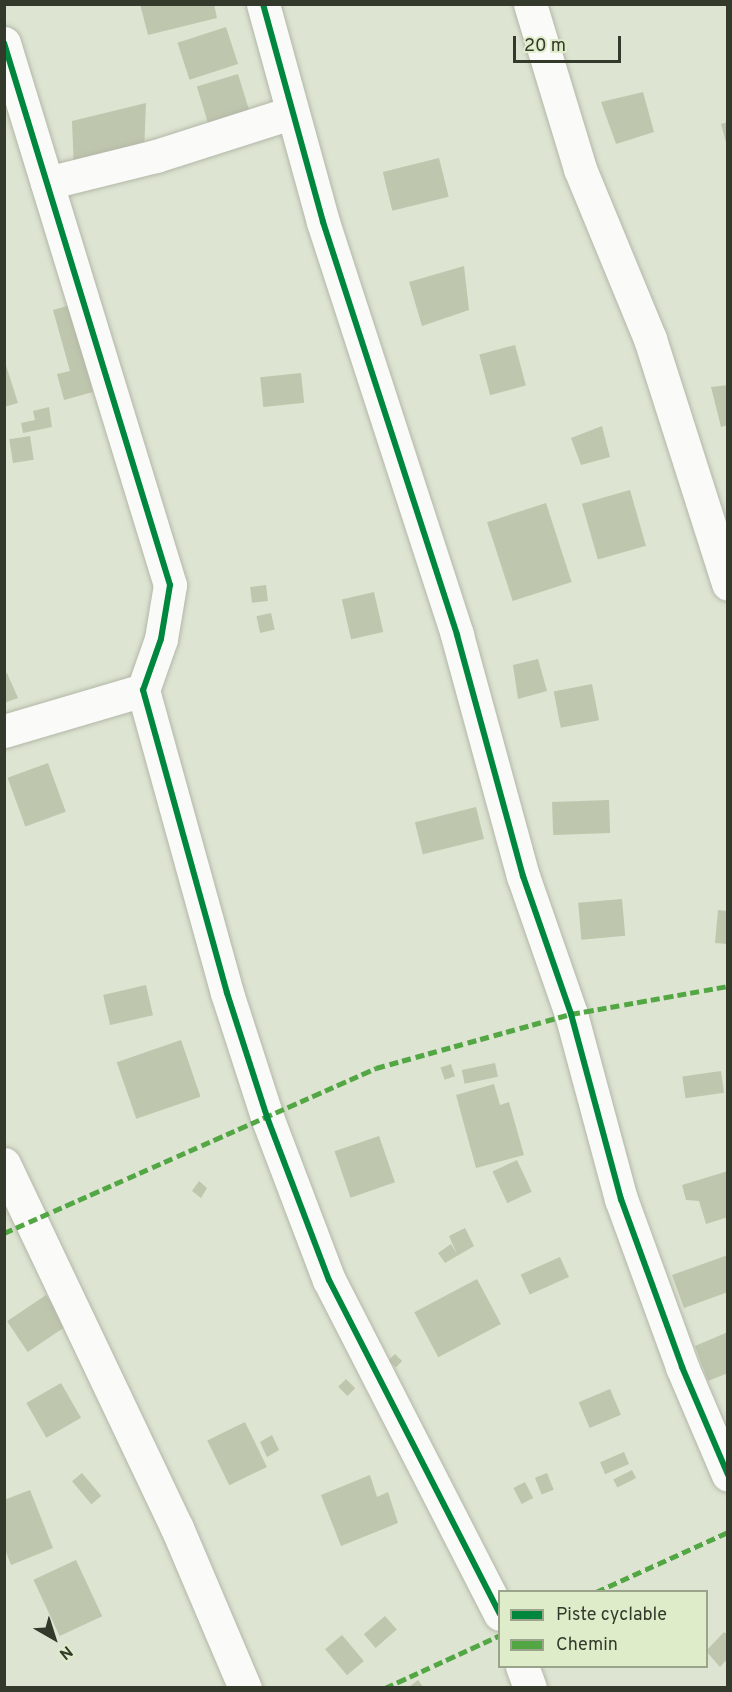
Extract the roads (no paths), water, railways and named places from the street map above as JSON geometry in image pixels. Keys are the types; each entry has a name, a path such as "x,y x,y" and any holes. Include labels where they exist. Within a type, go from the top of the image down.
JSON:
{"street":[{"path":"263,4 291,113 381,410 457,635 523,876 571,1014 621,1199 682,1367 728,1474"},
{"path":"530,4 580,169 650,339 728,584"},
{"path":"4,43 170,585 161,639 143,690 227,993 267,1117 329,1280 498,1610"},
{"path":"47,183 156,156 291,113"},
{"path":"4,731 143,690"},
{"path":"4,1164 177,1528 244,1688"},
{"path":"523,1668 530,1688"}]}
